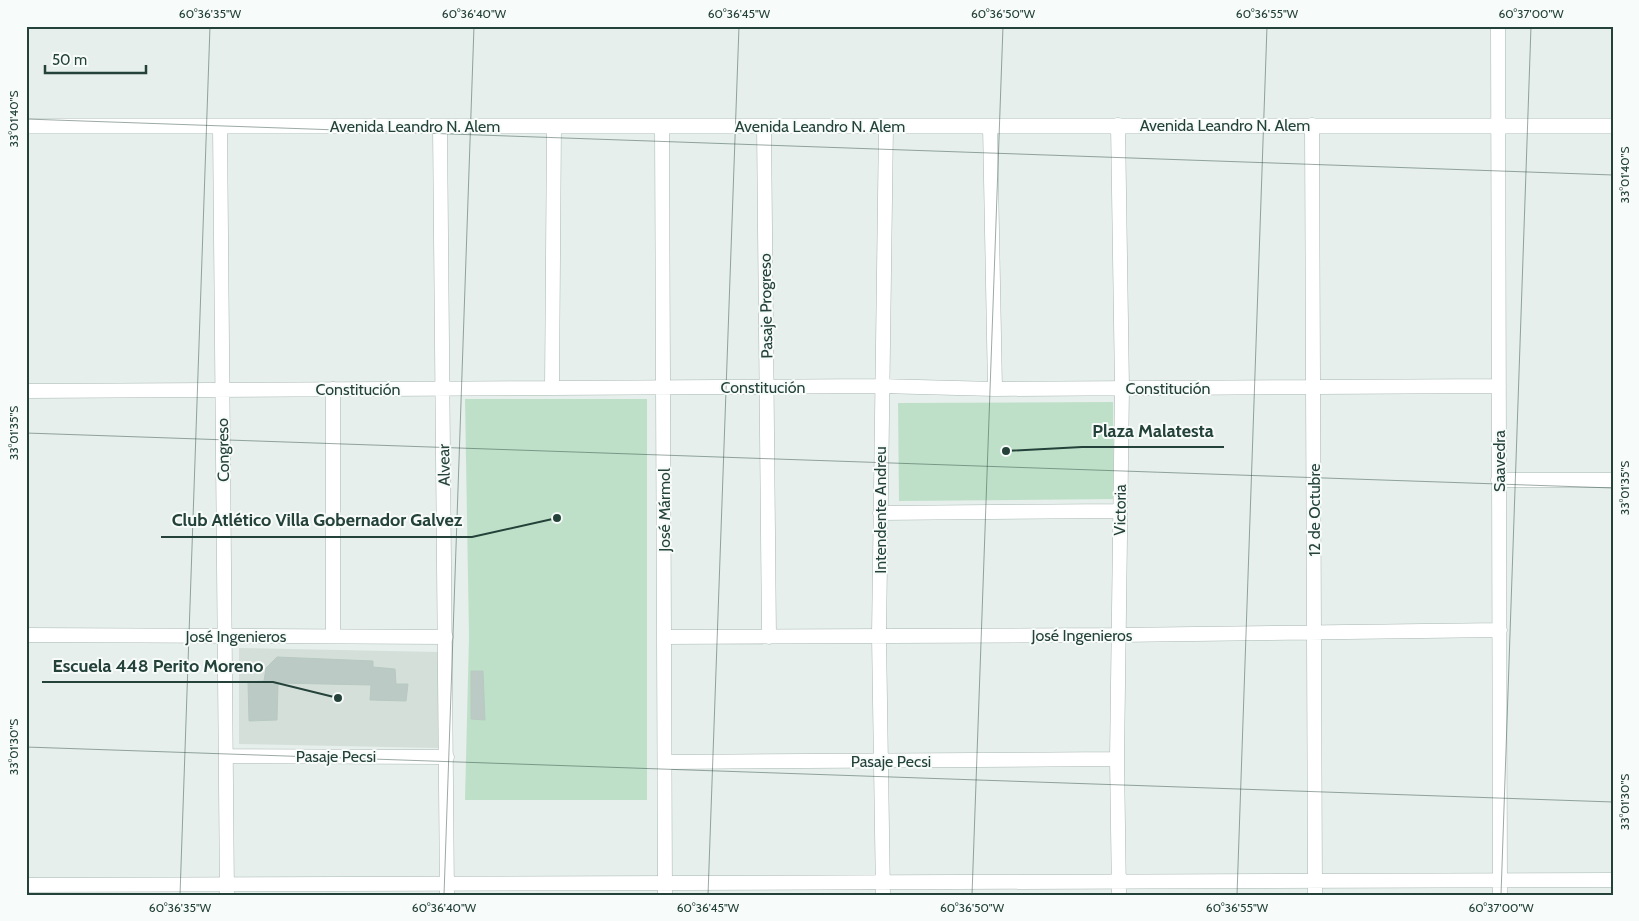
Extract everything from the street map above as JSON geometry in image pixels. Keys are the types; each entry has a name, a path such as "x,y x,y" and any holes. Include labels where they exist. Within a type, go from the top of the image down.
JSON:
{"street":[{"name":"Saavedra","path":"1498,26 1500,888"},
{"name":"Victoria","path":"1118,125 1122,388 1117,759 1119,888"},
{"name":"12 de Octubre","path":"1312,125 1315,888"},
{"name":"Avenida Leandro N. Alem","path":"26,126 1613,126"},
{"name":"Congreso","path":"220,126 227,890"},
{"name":"Alvear","path":"440,126 447,890"},
{"path":"552,388 554,126"},
{"name":"José Mármol","path":"662,126 665,889"},
{"name":"Pasaje Progreso","path":"764,126 769,637"},
{"name":"Intendente Andreu","path":"883,889 879,636 880,386 886,126"},
{"path":"990,126 995,389"},
{"name":"Constitución","path":"26,391 880,386 995,389 1499,386"},
{"path":"333,390 333,636"},
{"path":"1498,480 1613,480"},
{"path":"880,513 1120,511"},
{"name":"José Ingenieros","path":"664,637 1118,635 1500,630"},
{"name":"José Ingenieros","path":"26,635 446,637"},
{"name":"Pasaje Pecsi","path":"226,756 447,757"},
{"name":"Pasaje Pecsi","path":"666,762 1117,759"},
{"path":"26,885 227,890 1500,888 1613,880"}],"shaded area":[{"path":"239,648 438,652 438,748 239,744"}],"green space":[{"path":"465,399 647,399 647,800 465,800 469,637"},
{"path":"1113,402 1114,499 899,501 898,403"}],"building":[{"path":"277,657 373,661 373,667 395,669 396,684 408,684 406,701 370,700 371,685 278,683 277,720 249,721 248,682 264,681 266,668"},
{"path":"471,671 483,671 485,720 471,719"}],"place":[{"name":"Plaza Malatesta","path":"1006,451"},
{"name":"Club Atlético Villa Gobernador Galvez","path":"557,518"},
{"name":"Escuela 448 Perito Moreno","path":"338,698"}]}
